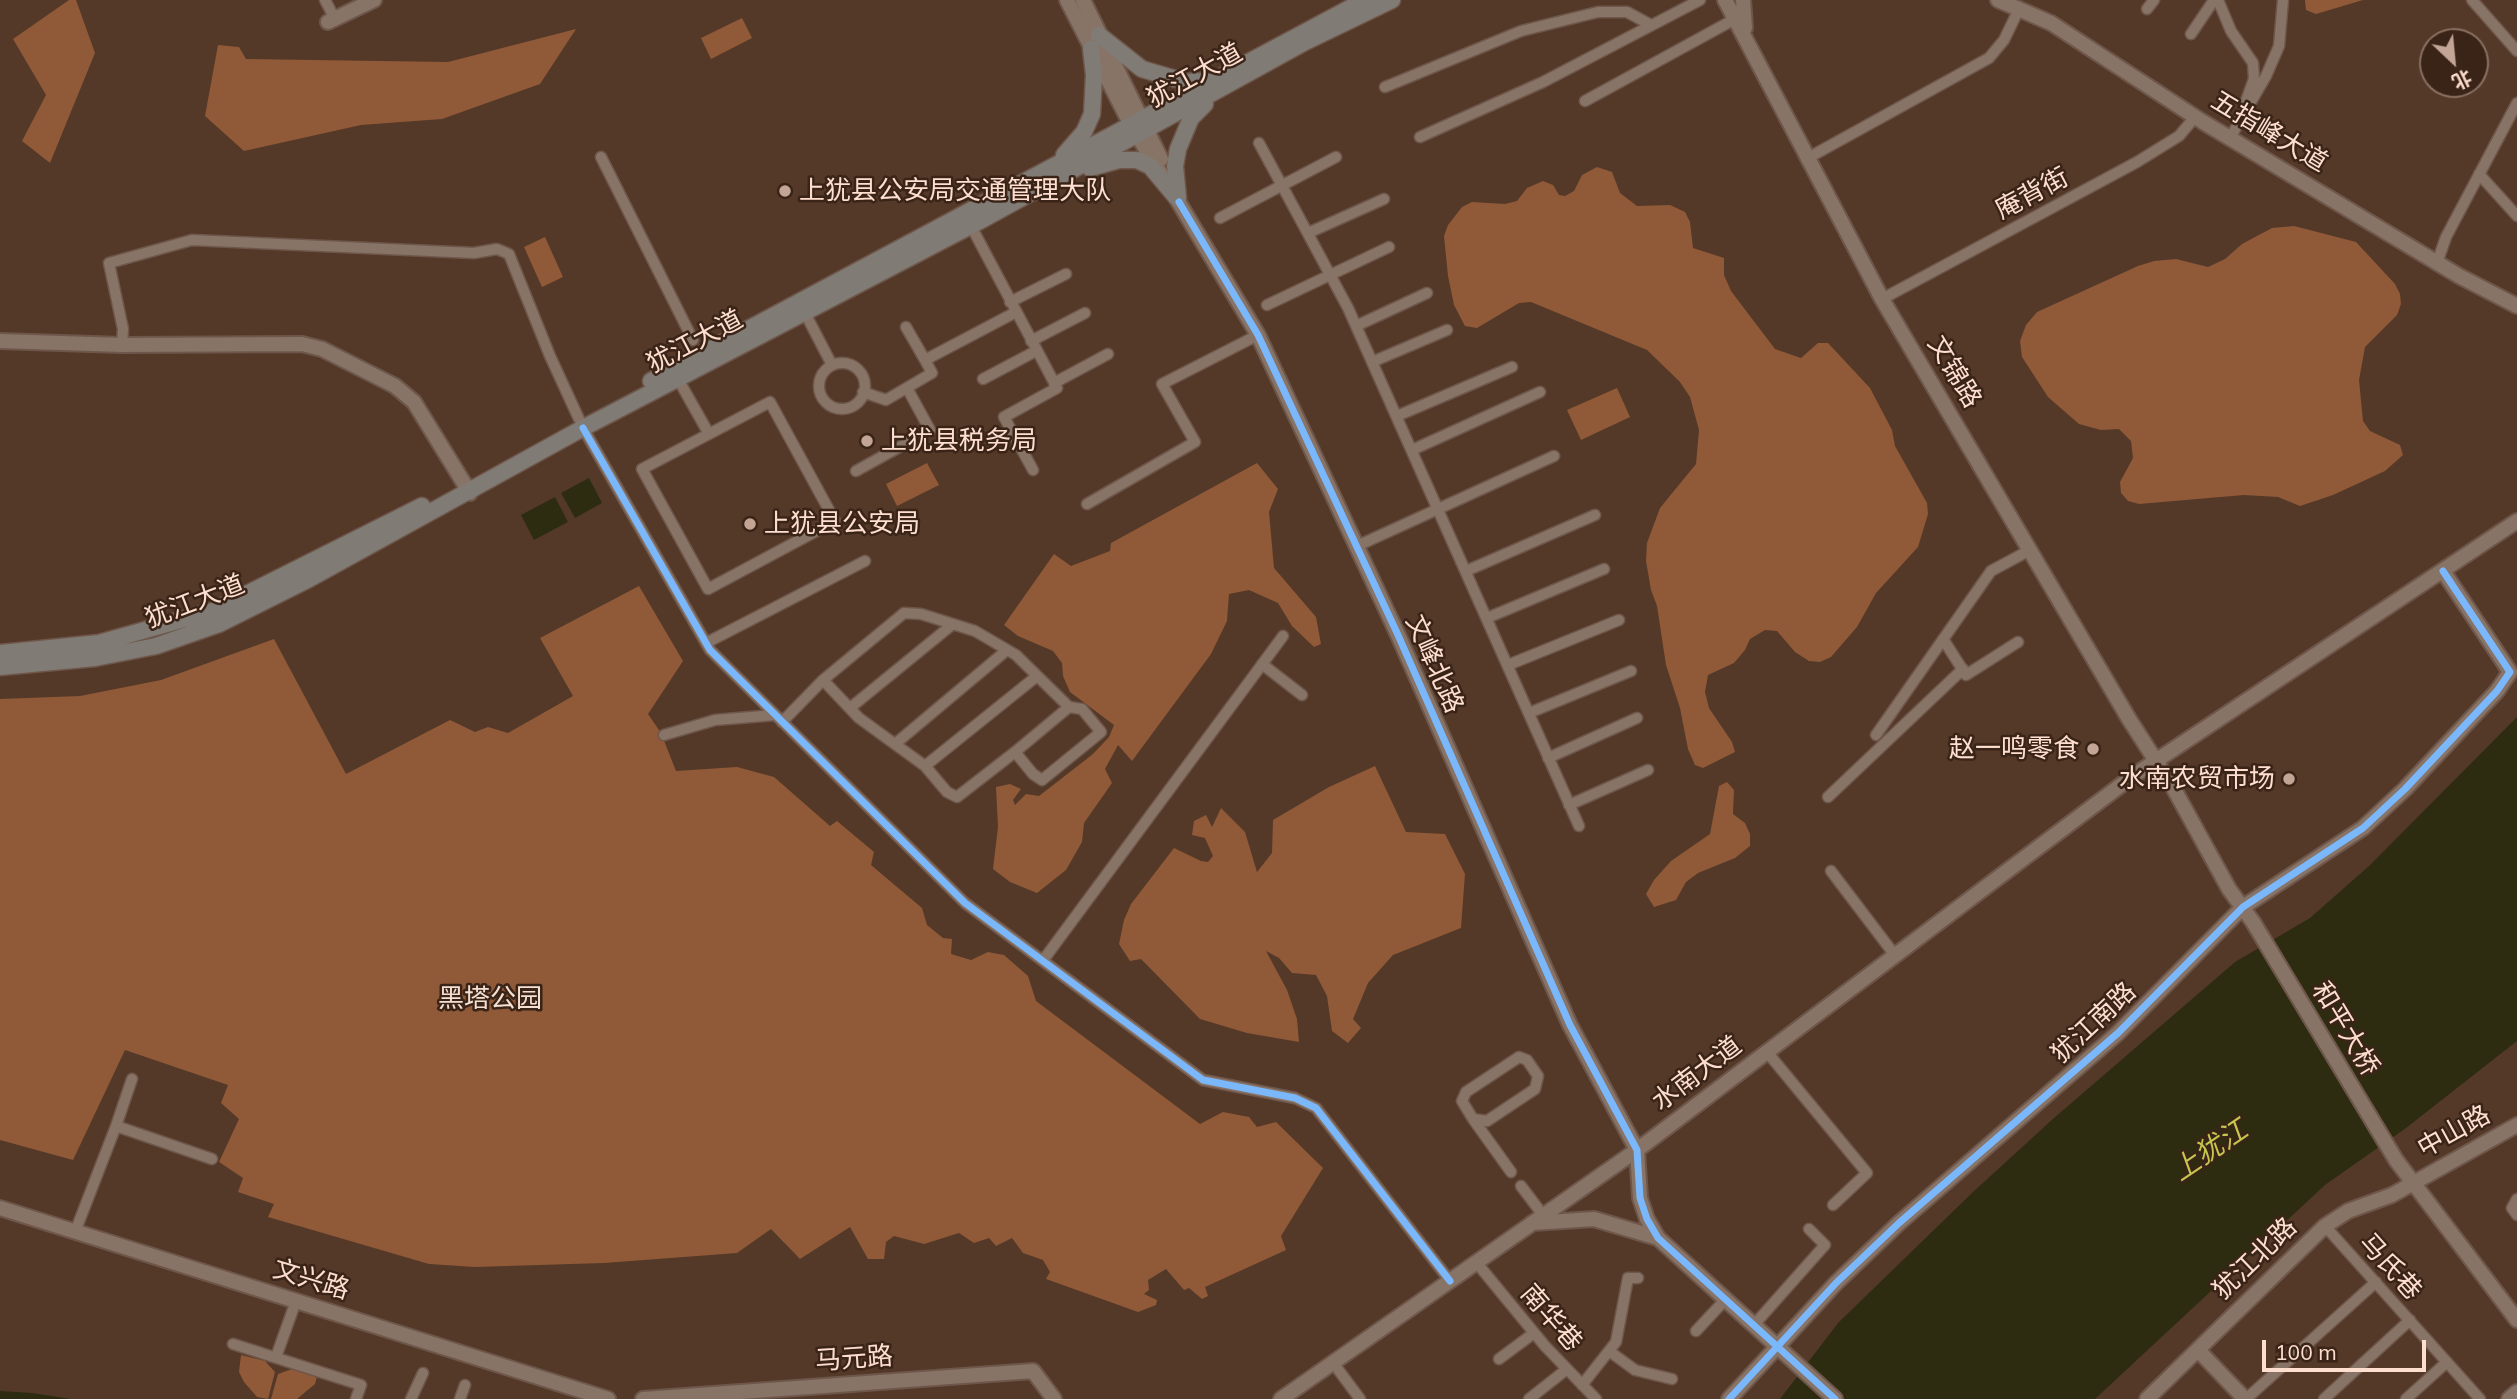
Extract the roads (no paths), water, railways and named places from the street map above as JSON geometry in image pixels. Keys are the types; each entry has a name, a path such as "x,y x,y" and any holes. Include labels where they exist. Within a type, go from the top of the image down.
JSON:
{"main road":[{"name":"犹江大道","path":"0,667 95,658 156,646 219,624 581,424 1056,172 1365,0"},
{"name":"犹江大道","path":"1213,86 1392,0"},
{"path":"1056,172 1084,132 1092,114 1095,42 1142,69 1186,82 1213,86 1191,118 1178,149 1175,166 1178,199"},
{"path":"1056,172 1137,160 1150,166 1178,199"},
{"name":"犹江大道","path":"581,424 678,379 971,226 1056,172"},
{"name":"犹江大道","path":"0,653 99,643 213,611 467,488"}],"street":[{"path":"325,0 331,21 374,0"},
{"path":"1067,0 1095,42"},
{"path":"1083,0 1095,42"},
{"path":"1420,137 1543,82 1700,0"},
{"name":"文锦路","path":"1725,0 1882,299 2229,889 2243,907"},
{"path":"1743,0 1747,43"},
{"name":"五指峰大道","path":"1998,0 2051,23 2195,117 2438,263 2517,306"},
{"path":"2147,9 2154,0"},
{"path":"2191,34 2216,0 2231,31 2252,63 2254,79 2239,122"},
{"path":"2230,138 2266,76 2279,46 2283,0"},
{"path":"2472,0 2517,51"},
{"path":"1807,159 1989,58 2004,40 2019,9"},
{"path":"1385,87 1521,31 1598,12 1627,12 1651,26"},
{"path":"1585,101 1735,19"},
{"name":"文峰北路","path":"1095,42 1178,199 1258,335 1482,821 1570,1025 1637,1150"},
{"path":"2438,263 2446,237 2517,103"},
{"name":"庵背街","path":"1882,299 2137,163 2179,136 2195,117"},
{"path":"1259,143 1330,274 1373,362 1578,826"},
{"path":"1220,218 1336,157"},
{"path":"601,158 693,340"},
{"path":"2479,174 2517,216"},
{"path":"1308,233 1384,199"},
{"path":"971,226 1056,388 1004,417 1033,470"},
{"path":"122,345 123,330 109,263 192,240 474,253 497,249 509,254 581,424 706,643 965,903 1044,959 1203,1080 1295,1098 1316,1108 1450,1281"},
{"path":"1267,305 1389,247"},
{"path":"1010,302 1066,274"},
{"path":"1356,326 1427,293"},
{"path":"925,360 1016,312"},
{"path":"805,313 832,365"},
{"path":"1031,341 1086,313"},
{"path":"863,393 886,400 932,373 906,327"},
{"path":"1373,362 1447,330"},
{"path":"1087,504 1195,442 1162,384 1258,335"},
{"path":"0,341 122,345 302,344 322,349 395,386 414,402 467,488"},
{"path":"983,379 1036,351"},
{"path":"1054,383 1108,354"},
{"path":"849,364 859,370 864,381 863,393 857,402 846,408 829,404 822,397 819,384 824,371 832,365 849,364"},
{"path":"1397,416 1511,367"},
{"path":"678,379 709,434"},
{"path":"856,471 930,430 907,388"},
{"path":"1412,450 1540,393"},
{"path":"770,402 835,521 708,589 642,469 709,434 770,402"},
{"path":"1357,546 1554,456"},
{"path":"1466,571 1595,515"},
{"name":"水南大道","path":"1282,1399 1637,1150 2155,760 2517,522"},
{"path":"1876,735 1991,572 2030,550"},
{"path":"706,643 865,561"},
{"path":"1487,618 1604,569"},
{"name":"犹江南路","path":"1729,1399 1863,1258 2118,1033 2243,907 2363,828 2405,789 2497,691 2510,672 2443,571"},
{"path":"664,735 715,720 779,718 904,613 921,614 975,631 1007,650 1069,707 1082,709 1101,732 1042,780 1032,774 1015,751"},
{"path":"1508,665 1619,620"},
{"path":"850,708 953,624"},
{"path":"1044,959 1283,636"},
{"path":"1943,639 1966,675 2018,642"},
{"path":"895,744 1007,650"},
{"path":"1262,664 1302,695"},
{"path":"1828,797 1963,669"},
{"path":"1529,713 1631,671"},
{"path":"925,766 1037,676"},
{"path":"823,680 850,708 925,766 947,792 957,797 1069,707"},
{"path":"1548,758 1637,718"},
{"path":"1569,805 1648,770"},
{"path":"1831,871 1894,954"},
{"name":"和平大桥","path":"2243,907 2396,1160 2517,1320"},
{"path":"1767,1052 1867,1173 1833,1205"},
{"path":"1473,1119 1487,1121 1535,1089 1538,1076 1527,1060 1515,1059 1466,1092 1462,1101 1473,1119 1511,1172"},
{"path":"75,1232 132,1079"},
{"name":"中山路","path":"2414,1181 2517,1125"},
{"path":"116,1126 212,1159"},
{"path":"1637,1150 1640,1198 1658,1238 1835,1399"},
{"name":"犹江北路","path":"2147,1399 2325,1226 2348,1211 2392,1195 2414,1181"},
{"path":"1521,1186 1537,1219 1594,1219 1658,1238"},
{"path":"2517,1199 2512,1208 2517,1214"},
{"name":"文兴路","path":"0,1208 608,1399"},
{"name":"马氏巷","path":"2325,1226 2480,1399"},
{"path":"1753,1326 1825,1245 1809,1229"},
{"name":"南华巷","path":"1476,1262 1590,1397"},
{"path":"1582,1385 1616,1342 1628,1278 1638,1278"},
{"path":"2198,1350 2245,1399 2376,1282"},
{"path":"1696,1331 1725,1300"},
{"path":"276,1357 296,1301"},
{"path":"2324,1399 2410,1321"},
{"path":"1499,1359 1534,1333"},
{"path":"233,1344 361,1385 356,1399"},
{"path":"1609,1351 1635,1370 1672,1379"},
{"path":"2406,1399 2446,1362"},
{"path":"1334,1364 1360,1399"},
{"path":"1529,1399 1567,1369"},
{"name":"马元路","path":"643,1399 1033,1371 1054,1399"},
{"path":"411,1399 423,1373"},
{"path":"460,1399 465,1385"},
{"path":"2509,1399 2517,1392"}],"water":[{"path":"589,478 602,503 575,518 561,493"},
{"path":"555,497 568,522 534,540 521,515"},
{"name":"上犹江","path":"2517,717 2517,1041 2406,1128 2325,1185 2095,1399 1780,1399 1838,1323 1973,1192 2054,1118 2235,962 2310,918 2369,866"},
{"path":"0,1391 32,1393 71,1399 0,1399"}],"place":[{"name":"上犹县公安局交通管理大队","path":"785,191"},
{"name":"上犹县税务局","path":"867,441"},
{"name":"上犹县公安局","path":"750,524"},
{"name":"赵一鸣零食","path":"2093,749"},
{"name":"水南农贸市场","path":"2289,779"}],"park label":[{"name":"黑塔公园","path":"490,999"}]}
